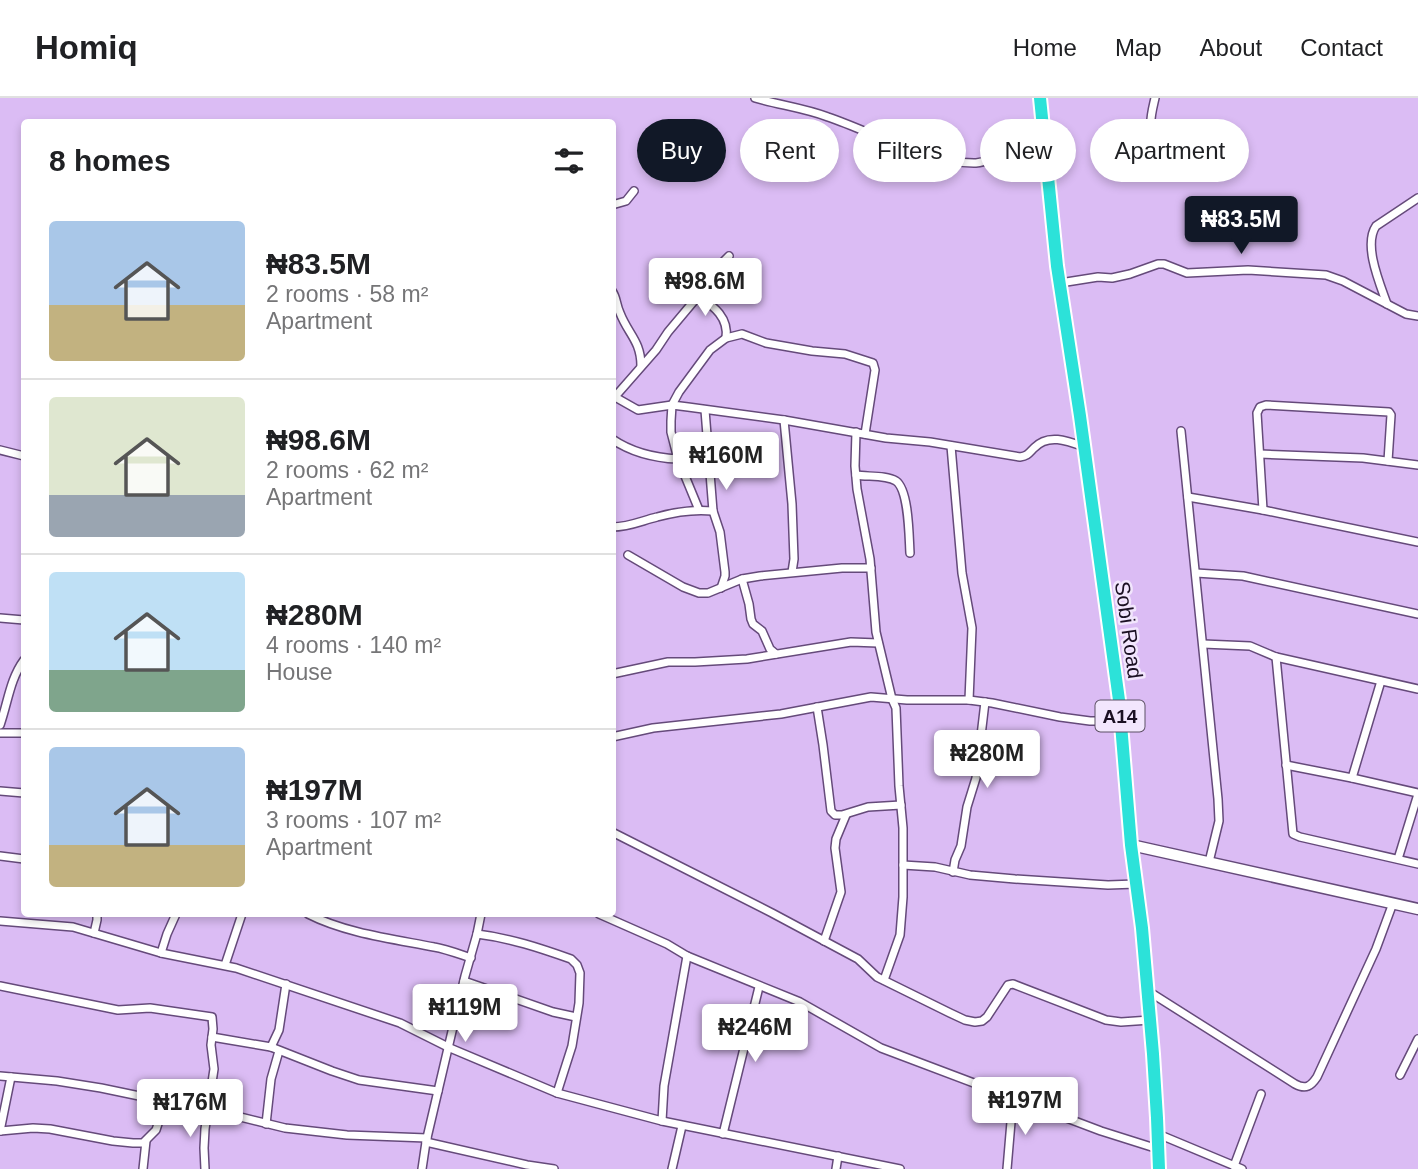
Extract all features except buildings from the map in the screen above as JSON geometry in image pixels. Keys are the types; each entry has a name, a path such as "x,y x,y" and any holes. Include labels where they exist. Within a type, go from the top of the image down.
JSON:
{"highway":[{"name":"Sobi Road","path":"1040,98 1042,119"},
{"name":"Sobi Road","path":"1049,182 1057,266 1110,630 1150,1020 1159,1169"}],"street":[{"path":"755,98 827,116 924,154 952,161 980,163"},
{"path":"1151,119 1155,98"},
{"path":"616,204 626,201 634,191"},
{"path":"1387,304 1374,263 1372,232 1376,226 1418,198"},
{"path":"616,395 656,350 698,295 708,276 729,256"},
{"path":"1060,283 1098,277 1112,278 1158,264 1187,273 1248,270 1326,275 1406,314 1418,316"},
{"path":"698,295 719,312 727,331 726,338"},
{"path":"616,299 620,313 640,351 641,367"},
{"path":"699,510 678,458 671,432 673,405 679,392 710,350 726,338 741,334 766,344 845,354 873,363 875,370 865,433"},
{"path":"616,387 621,389"},
{"path":"616,399 638,410 673,405 1020,457 1026,457 1042,441 1048,439 1084,447"},
{"path":"1263,510 1257,413 1266,405 1390,413 1388,461"},
{"path":"705,410 713,511 720,532 726,576 722,588"},
{"path":"784,420 792,504 792,572"},
{"path":"1181,431 1219,821 1209,862"},
{"path":"856,432 856,475 871,568 878,643 896,708 901,805 903,864 900,935 884,980"},
{"path":"616,442 659,457 678,458"},
{"path":"951,446 962,573 972,628 969,700"},
{"path":"0,450 21,455"},
{"path":"1260,454 1363,458 1418,465"},
{"path":"856,475 894,480 900,484 906,507 910,553"},
{"path":"1188,497 1418,542"},
{"path":"616,527 636,525 659,517 699,510 713,511"},
{"path":"628,555 683,587 699,593 708,593 739,580 792,572 871,568"},
{"path":"794,559 806,571"},
{"path":"1196,573 1243,576 1418,614"},
{"path":"726,576 739,580"},
{"path":"739,580 749,604 753,624 762,631 770,649 776,654"},
{"path":"0,618 21,620"},
{"path":"616,673 668,662 747,659 851,642 878,643"},
{"path":"1203,644 1250,646 1276,657 1418,689"},
{"path":"1276,657 1293,834 1418,864"},
{"path":"0,724 12,681 21,664"},
{"path":"1352,778 1381,681"},
{"path":"616,736 653,728 781,714 871,697 933,701 969,700 1090,721 1120,720"},
{"path":"953,872 976,778 985,702"},
{"path":"817,707 831,811 835,815 868,807 901,805"},
{"path":"0,733 21,733"},
{"path":"1286,765 1418,793 1398,859"},
{"path":"0,791 21,793"},
{"path":"824,941 841,892 835,848 836,838 846,814"},
{"path":"616,834 858,959 877,977 965,1020 982,1021 1008,985 1013,984 1106,1020 1122,1023 1150,1020"},
{"path":"1131,845 1418,909"},
{"path":"0,856 21,859"},
{"path":"903,864 1028,880 1136,884"},
{"path":"1147,991 1300,1087 1307,1087 1318,1077 1376,949 1393,903"},
{"path":"94,933 97,917"},
{"path":"161,953 175,917"},
{"path":"225,965 241,917"},
{"path":"314,917 378,937 437,947 471,958"},
{"path":"422,1169 480,917"},
{"path":"606,917 667,944 687,956 800,1002 881,1048 1101,1132 1158,1149"},
{"path":"0,921 73,926 161,953 225,965 400,1023 450,1048 557,1093 682,1126 900,1169"},
{"path":"477,934 525,943 571,959 577,965 580,973 579,1003 572,1046 557,1093"},
{"path":"662,1121 664,1086 687,956"},
{"path":"464,981 553,1012 576,1017"},
{"path":"266,1124 286,984"},
{"path":"0,986 118,1010 150,1008 212,1017 211,1053 214,1069 207,1109 205,1169"},
{"path":"723,1134 759,987"},
{"path":"212,1037 275,1049 359,1080 438,1091"},
{"path":"1400,1075 1418,1039"},
{"path":"0,1076 101,1088 285,1128 427,1140 527,1165 554,1169"},
{"path":"11,1077 0,1131 50,1129 143,1143 156,1130 165,1102"},
{"path":"1158,1134 1238,1167 1261,1094"},
{"path":"1007,1169 1011,1122 1017,1099"},
{"path":"671,1169 682,1126"},
{"path":"143,1169 146,1141"},
{"path":"836,1169 838,1156"}]}
